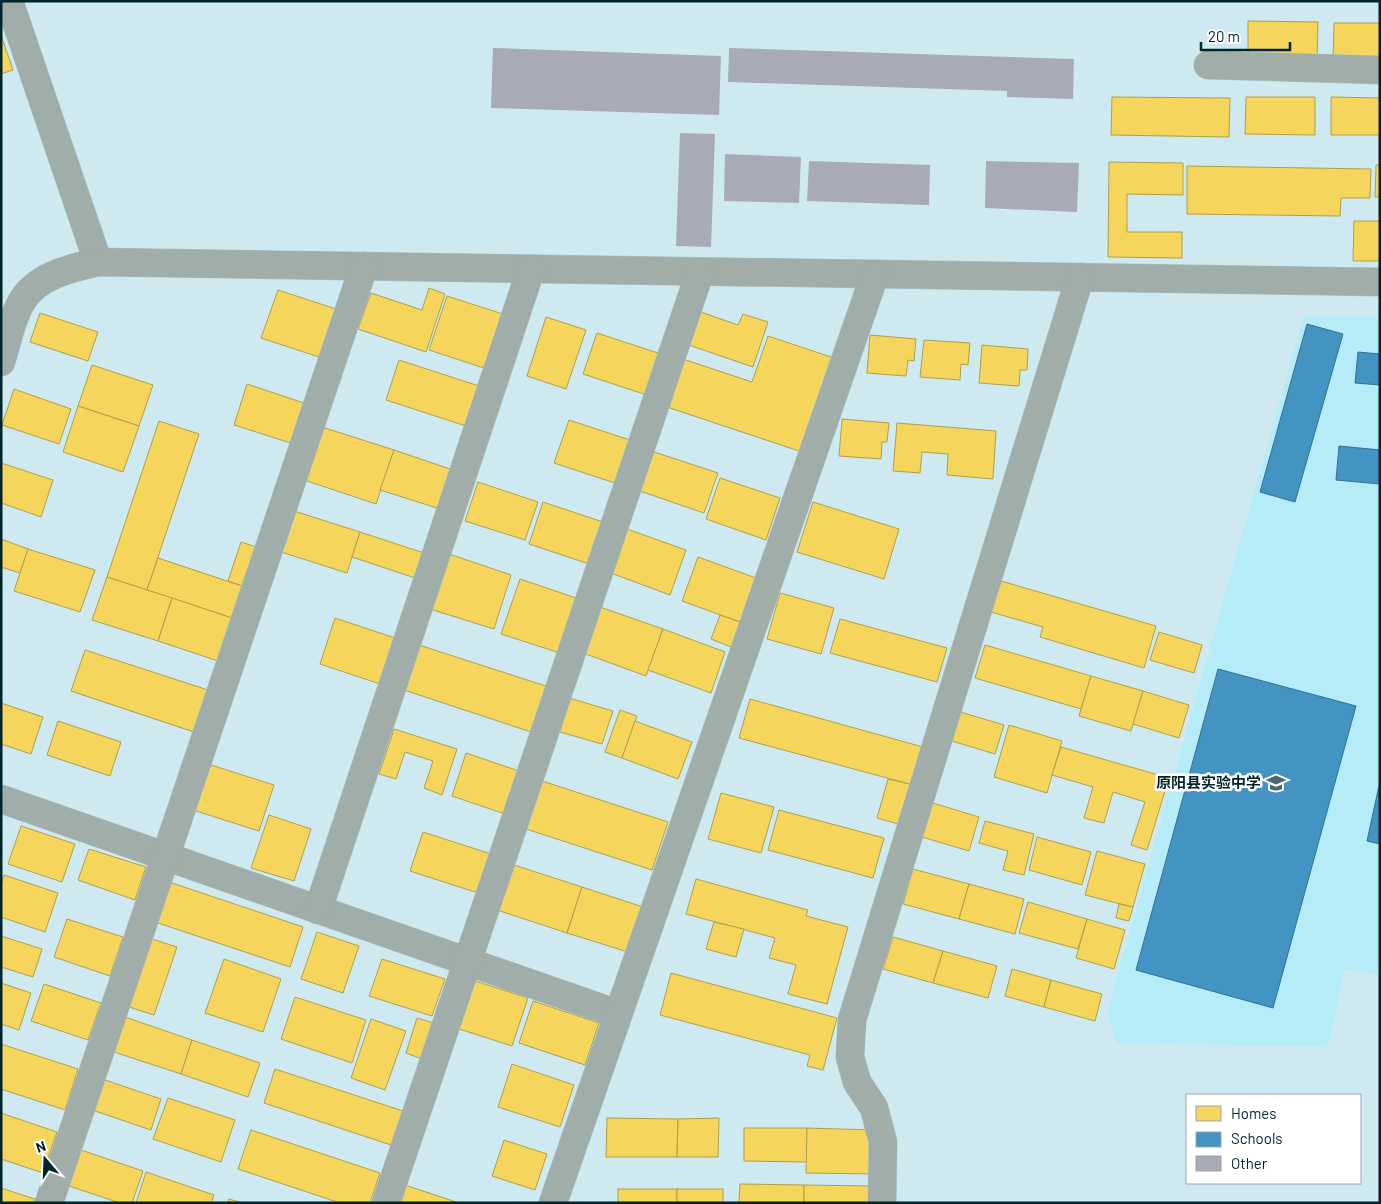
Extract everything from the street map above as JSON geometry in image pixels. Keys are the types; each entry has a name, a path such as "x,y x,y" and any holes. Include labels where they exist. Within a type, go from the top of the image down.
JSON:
{"street":[{"path":"9,1 98,262"},
{"path":"1208,65 1380,70"},
{"path":"1,362 21,302 41,282 63,270 98,262 1380,282"},
{"path":"49,1203 364,266"},
{"path":"318,910 531,269"},
{"path":"386,1203 700,272"},
{"path":"553,1203 875,274"},
{"path":"882,1203 883,1142 874,1108 857,1082 850,1057 852,1020 1080,277"},
{"path":"1,799 618,1014"}],"shaded area":[{"name":"原阳县实验中学","path":"1304,316 1380,316 1380,976 1345,969 1328,1047 1117,1043 1107,1011"}],"building: Homes":[{"path":"1248,21 1318,22 1317,59 1248,59"},
{"path":"1334,23 1380,23 1380,60 1333,60"},
{"path":"1,35 13,70 1,74"},
{"path":"1112,97 1230,98 1229,137 1111,135"},
{"path":"1246,97 1315,97 1315,135 1245,134"},
{"path":"1331,97 1380,98 1380,135 1331,135"},
{"path":"1109,162 1183,163 1183,195 1127,194 1127,232 1182,232 1182,258 1108,257"},
{"path":"1376,165 1380,165 1380,197 1375,197"},
{"path":"1187,166 1371,169 1370,198 1341,198 1340,216 1187,214"},
{"path":"1354,221 1380,221 1380,261 1353,261"},
{"path":"429,288 445,294 426,352 358,329 371,293 422,310"},
{"path":"278,290 339,310 322,358 261,338"},
{"path":"447,296 512,317 493,371 429,350"},
{"path":"695,310 738,325 743,314 768,322 753,367 683,343"},
{"path":"40,313 98,332 88,361 30,342"},
{"path":"546,317 586,330 566,389 527,376"},
{"path":"597,333 664,355 650,396 583,374"},
{"path":"870,335 916,339 914,361 908,360 906,376 867,373"},
{"path":"768,336 834,358 802,452 664,406 680,358 752,382"},
{"path":"924,340 970,343 968,365 961,364 960,380 920,377"},
{"path":"982,345 1028,349 1027,370 1020,370 1019,386 979,383"},
{"path":"399,360 479,386 466,426 386,400"},
{"path":"92,365 153,385 139,426 78,406"},
{"path":"247,384 307,404 294,444 234,425"},
{"path":"14,389 71,409 59,444 2,425"},
{"path":"78,406 139,426 123,472 63,452"},
{"path":"842,419 889,423 887,442 882,442 881,459 839,456"},
{"path":"569,420 630,440 615,483 554,463"},
{"path":"159,421 199,434 147,590 107,577"},
{"path":"897,423 996,431 993,479 947,475 948,454 922,452 920,473 893,471"},
{"path":"322,427 394,450 376,504 304,480"},
{"path":"394,450 453,470 440,509 380,490"},
{"path":"648,450 718,473 704,513 634,489"},
{"path":"1,463 53,480 41,517 1,503"},
{"path":"720,478 780,498 766,540 706,519"},
{"path":"478,482 538,502 525,540 465,521"},
{"path":"543,502 603,522 589,564 529,544"},
{"path":"813,502 899,529 884,579 797,552"},
{"path":"294,511 360,532 347,573 281,552"},
{"path":"624,528 686,550 670,595 608,572"},
{"path":"360,532 424,553 415,578 352,557"},
{"path":"1,539 28,549 20,573 1,567"},
{"path":"241,542 259,548 245,587 228,581"},
{"path":"28,549 95,570 80,612 14,591"},
{"path":"449,554 511,575 494,629 430,609"},
{"path":"698,557 756,578 740,622 682,601"},
{"path":"158,558 245,587 235,619 147,590"},
{"path":"107,577 172,598 158,641 92,620"},
{"path":"520,579 579,599 560,653 501,634"},
{"path":"1001,581 1156,626 1144,668 1040,637 1043,627 991,612"},
{"path":"780,593 834,608 821,654 767,639"},
{"path":"172,598 232,618 218,661 158,641"},
{"path":"600,607 663,629 646,676 583,653"},
{"path":"720,615 740,622 731,647 711,639"},
{"path":"335,618 395,638 380,684 320,664"},
{"path":"840,619 947,648 937,682 830,653"},
{"path":"663,629 725,652 711,693 648,670"},
{"path":"1159,632 1202,645 1194,673 1150,660"},
{"path":"419,645 552,688 537,734 404,690"},
{"path":"985,645 1091,676 1081,709 975,678"},
{"path":"85,650 211,691 197,733 71,691"},
{"path":"1091,676 1143,691 1131,731 1079,716"},
{"path":"1143,691 1189,705 1179,738 1133,724"},
{"path":"569,698 613,711 602,744 560,732"},
{"path":"750,699 923,747 913,785 739,738"},
{"path":"1,703 43,717 31,754 1,744"},
{"path":"620,710 637,716 622,758 605,752"},
{"path":"960,712 1004,725 995,754 952,741"},
{"path":"58,721 121,742 110,776 47,755"},
{"path":"635,721 692,742 678,779 622,758"},
{"path":"1009,725 1062,741 1047,793 994,777"},
{"path":"394,729 457,749 442,795 424,788 433,761 405,752 396,779 379,774"},
{"path":"1061,747 1169,778 1147,850 1131,845 1145,802 1113,792 1104,823 1084,818 1093,787 1052,775"},
{"path":"466,753 519,771 505,814 452,796"},
{"path":"208,764 274,785 259,831 193,810"},
{"path":"533,778 668,822 652,870 517,826"},
{"path":"888,779 913,785 902,825 877,818"},
{"path":"721,793 774,807 761,853 708,839"},
{"path":"933,803 979,817 969,851 922,837"},
{"path":"779,810 884,838 873,878 768,850"},
{"path":"269,815 311,829 294,881 251,868"},
{"path":"985,821 1034,834 1024,875 1003,870 1008,851 979,843"},
{"path":"21,826 75,844 62,882 8,864"},
{"path":"423,832 491,854 478,893 410,871"},
{"path":"1037,837 1091,852 1082,885 1029,870"},
{"path":"89,849 146,867 135,900 78,880"},
{"path":"1097,851 1145,864 1133,907 1085,895"},
{"path":"511,864 582,887 567,933 497,910"},
{"path":"913,869 969,884 959,919 903,904"},
{"path":"4,875 58,893 45,932 1,917 1,885"},
{"path":"696,879 808,910 806,916 848,927 827,1004 788,994 796,965 769,958 775,938 686,914"},
{"path":"169,882 303,927 290,967 155,922"},
{"path":"969,884 1024,899 1015,934 959,919"},
{"path":"582,887 643,907 628,952 567,933"},
{"path":"1028,902 1087,919 1078,949 1019,933"},
{"path":"1119,904 1133,907 1129,921 1116,918"},
{"path":"67,919 123,937 110,976 54,957"},
{"path":"1087,919 1125,930 1114,969 1076,958"},
{"path":"714,922 744,929 736,957 706,949"},
{"path":"317,932 359,946 343,993 301,979"},
{"path":"1,936 42,949 33,977 1,967"},
{"path":"893,937 943,951 933,983 883,969"},
{"path":"152,939 177,947 154,1015 129,1007"},
{"path":"943,951 997,966 988,998 933,983"},
{"path":"224,959 281,979 263,1032 205,1013"},
{"path":"382,959 445,979 432,1016 369,996"},
{"path":"1012,969 1051,980 1044,1007 1005,996"},
{"path":"671,973 837,1018 823,1070 807,1066 810,1055 660,1015"},
{"path":"469,979 528,998 512,1046 453,1027"},
{"path":"1051,980 1102,994 1095,1021 1044,1007"},
{"path":"1,983 31,993 19,1030 1,1024"},
{"path":"44,984 101,1003 88,1040 31,1021"},
{"path":"295,997 366,1020 352,1063 281,1039"},
{"path":"533,1001 599,1023 585,1065 519,1043"},
{"path":"122,1016 192,1040 181,1074 111,1051"},
{"path":"417,1018 434,1023 422,1059 406,1053"},
{"path":"371,1019 406,1031 385,1090 351,1078"},
{"path":"192,1040 260,1063 248,1097 181,1074"},
{"path":"1,1044 78,1069 65,1110 1,1089"},
{"path":"512,1064 574,1085 560,1127 498,1107"},
{"path":"275,1069 403,1111 391,1145 264,1103"},
{"path":"102,1079 161,1099 151,1130 92,1110"},
{"path":"168,1098 235,1120 221,1162 153,1139"},
{"path":"1,1113 57,1132 43,1173 1,1159"},
{"path":"607,1118 678,1119 677,1157 606,1157"},
{"path":"719,1118 718,1157 677,1157 678,1119"},
{"path":"744,1128 807,1128 807,1162 744,1161"},
{"path":"807,1128 874,1130 874,1174 806,1173"},
{"path":"251,1130 380,1173 370,1203 340,1203 238,1169"},
{"path":"504,1140 547,1154 535,1190 492,1176"},
{"path":"78,1149 143,1171 132,1203 120,1203 66,1185"},
{"path":"146,1172 214,1195 211,1203 136,1203"},
{"path":"402,1184 459,1203 396,1203"},
{"path":"740,1184 804,1185 804,1203 739,1203"},
{"path":"804,1185 871,1186 870,1203 804,1203"},
{"path":"1,1188 35,1199 34,1203 1,1203"},
{"path":"618,1189 677,1189 677,1203 618,1203"},
{"path":"677,1189 723,1189 723,1203 677,1203"},
{"path":"229,1199 242,1203 228,1203"}],"building: Schools":[{"path":"1307,324 1343,334 1295,502 1260,492"},
{"path":"1358,352 1380,354 1380,385 1355,383"},
{"path":"1339,446 1380,450 1380,484 1336,480"},
{"path":"1218,669 1356,706 1273,1008 1136,970"},
{"path":"1380,781 1380,844 1367,841"}],"building: Other":[{"path":"493,48 721,56 719,115 491,108"},
{"path":"729,48 1074,59 1073,99 1007,97 1007,91 728,82"},
{"path":"680,133 715,134 711,247 676,246"},
{"path":"725,154 801,157 799,203 724,201"},
{"path":"809,161 930,165 929,205 807,201"},
{"path":"986,161 1079,163 1077,212 985,208"}],"place":[{"name":"原阳县实验中学","path":"1276,783"}]}
